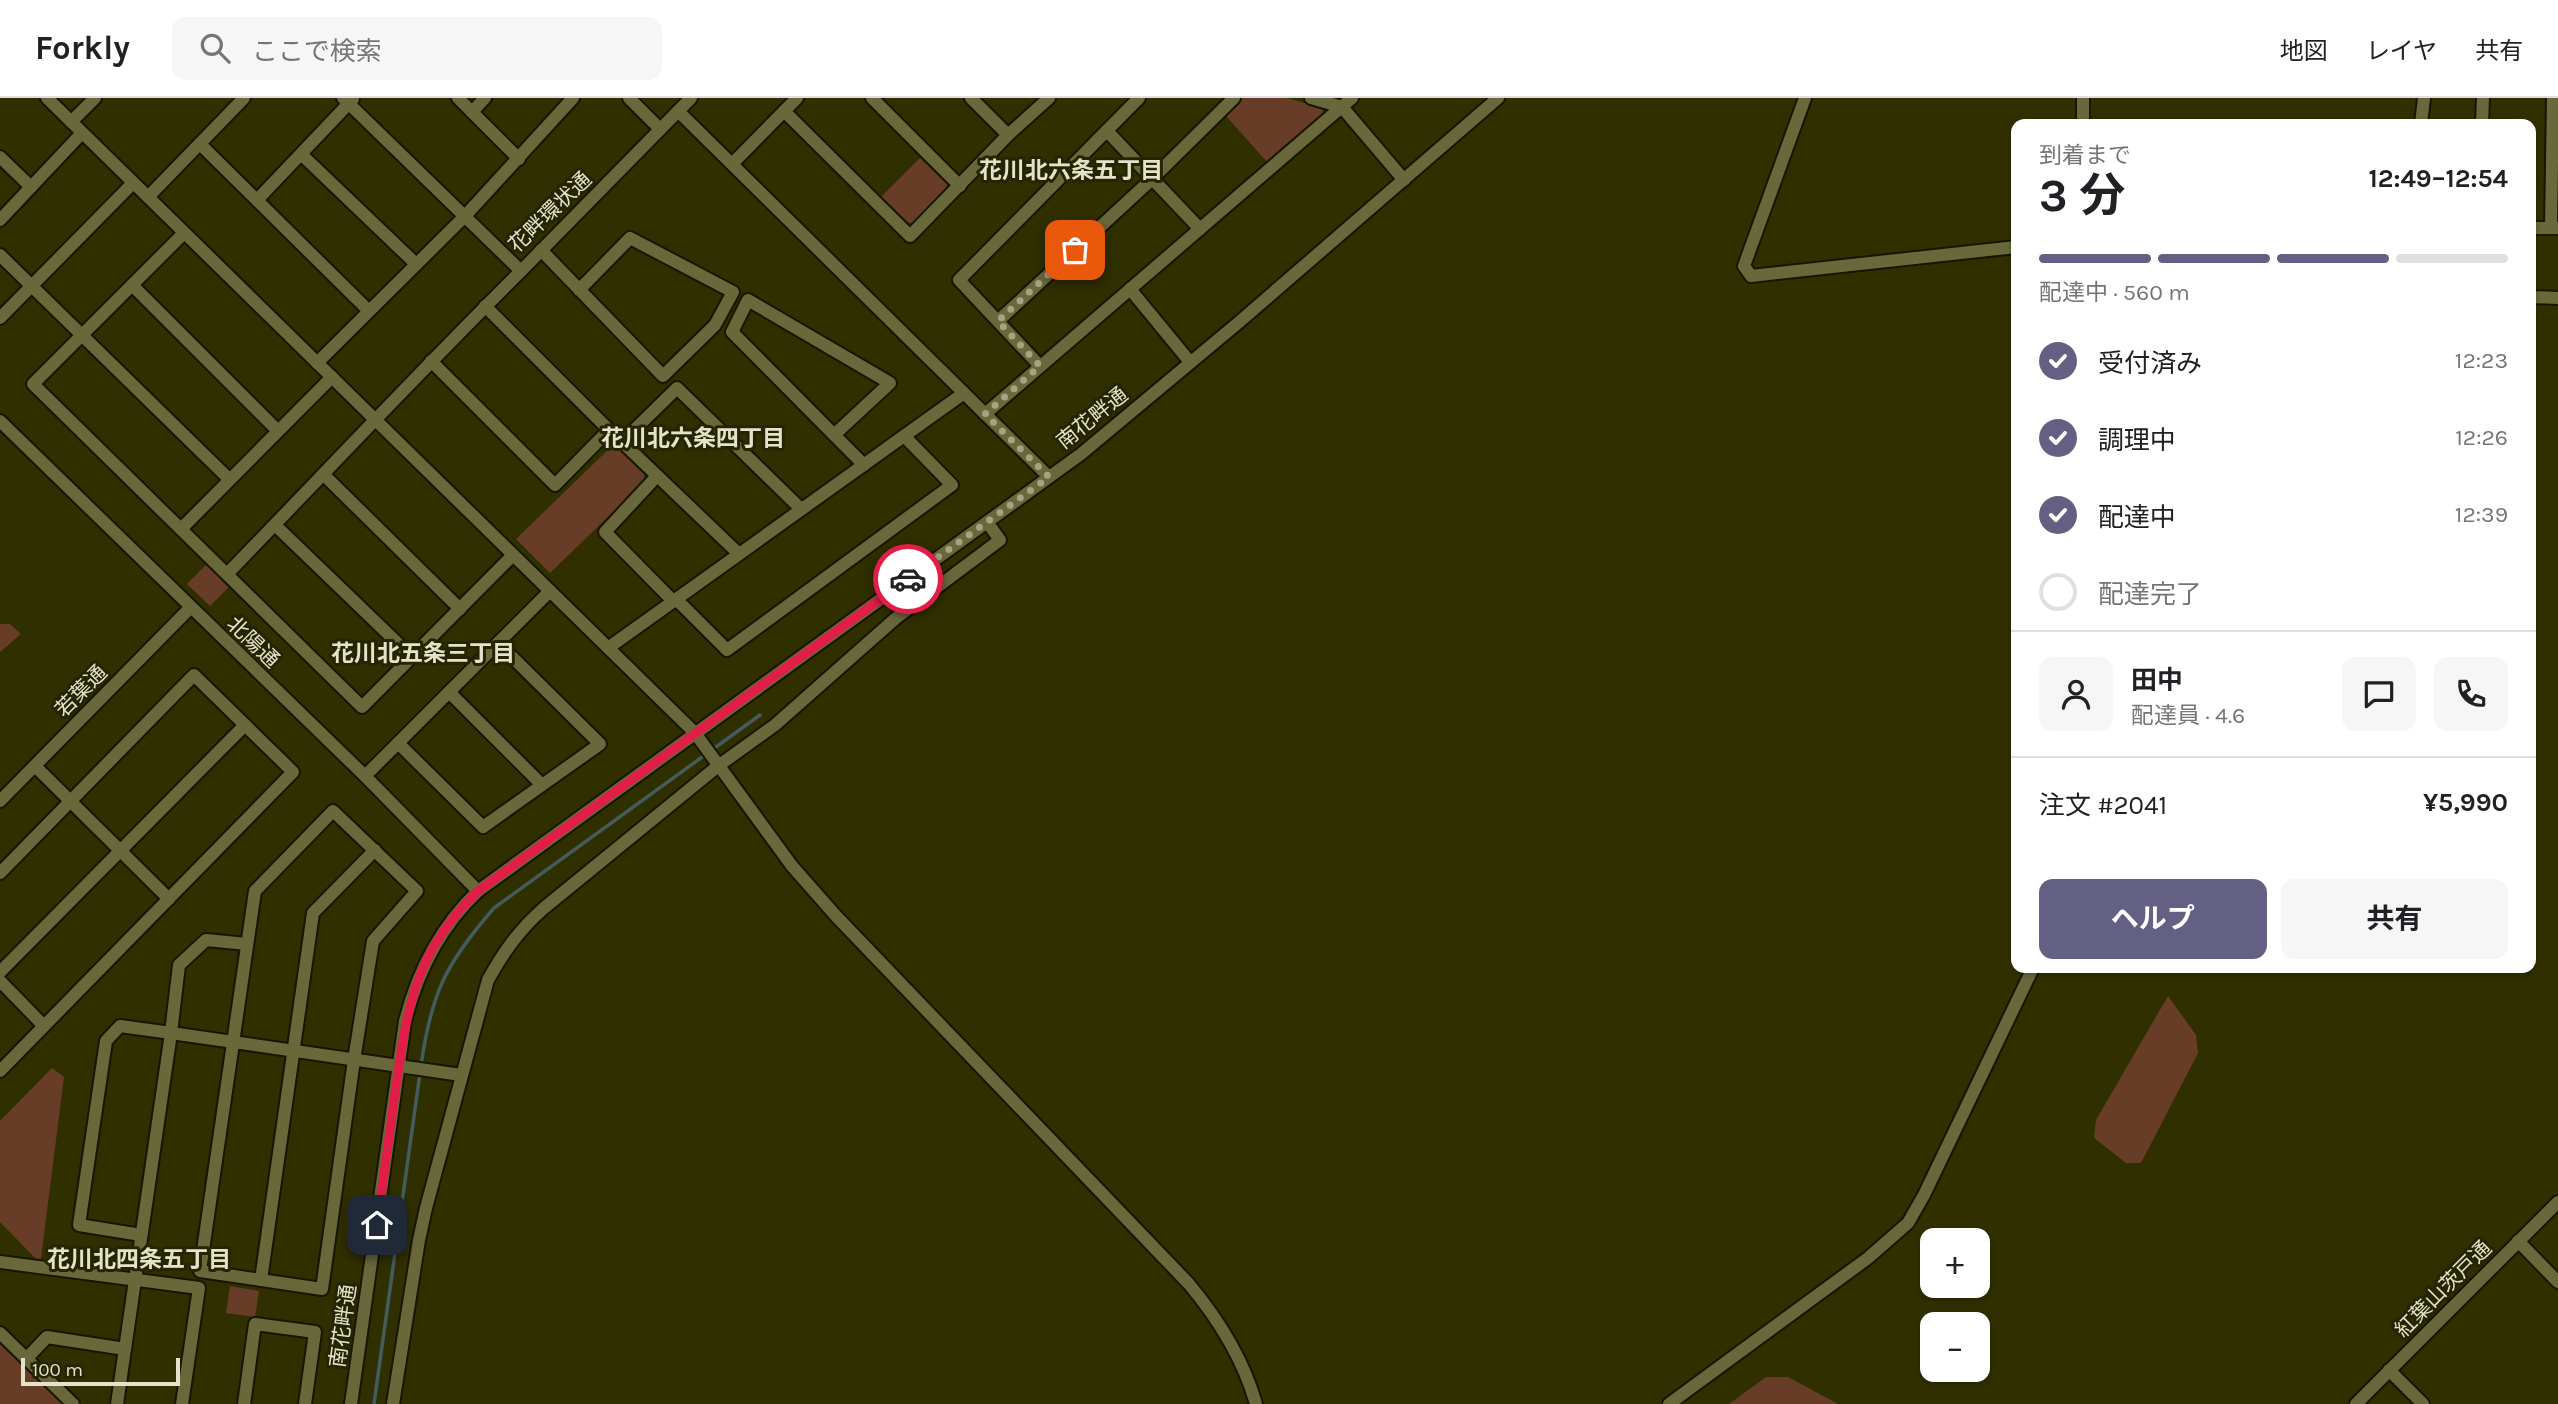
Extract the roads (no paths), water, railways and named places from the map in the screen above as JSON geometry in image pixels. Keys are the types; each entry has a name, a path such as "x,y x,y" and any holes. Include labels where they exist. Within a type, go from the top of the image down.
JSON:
{"street":[{"path":"47,98 698,738 792,866 836,916 1189,1284 1212,1312 1233,1346 1249,1380 1256,1404"},
{"path":"71,122 95,98"},
{"path":"148,197 244,98"},
{"path":"458,98 519,159"},
{"path":"472,112 485,98"},
{"path":"317,363 464,216 573,98"},
{"path":"629,98 660,129"},
{"name":"花畔環状通","path":"349,100 521,271 691,98"},
{"path":"732,164 797,98"},
{"path":"872,98 960,186"},
{"path":"971,98 1008,135"},
{"path":"784,111 910,236 1008,135 1049,98"},
{"path":"1040,366 958,280 1139,98"},
{"path":"998,321 1152,179 1234,98"},
{"path":"1311,98 1347,102 1404,180"},
{"name":"南花畔通","path":"351,1404 406,1067 405,1021 419,976 432,947 449,922 478,891 698,738 1081,454 1498,98"},
{"path":"1805,98 1744,266 1751,276 2011,248"},
{"path":"2083,98 2083,119"},
{"path":"2422,119 2424,98"},
{"path":"2482,119 2483,98"},
{"path":"2536,228 2554,228 2553,98"},
{"path":"257,200 349,100"},
{"path":"985,414 1347,102"},
{"path":"678,111 1049,477"},
{"path":"1107,131 1200,229"},
{"path":"0,220 82,133"},
{"path":"200,144 369,311"},
{"path":"301,154 416,264"},
{"path":"0,156 32,187"},
{"path":"0,318 133,183"},
{"path":"184,233 33,384 362,707 513,555"},
{"path":"541,250 579,290 663,376 715,325 733,292 631,238 579,290"},
{"path":"0,255 229,479"},
{"path":"227,574 521,271"},
{"path":"132,285 278,431"},
{"path":"1130,289 1190,362"},
{"path":"2536,297 2558,298"},
{"path":"834,435 890,383 748,300 732,332 834,435 864,465"},
{"path":"431,361 555,485 600,440 609,430 485,306"},
{"path":"181,529 332,377"},
{"path":"738,554 622,442 677,388 801,509"},
{"path":"608,648 964,393"},
{"name":"北陽通","path":"0,421 365,776 478,891"},
{"path":"657,476 605,532 727,650 952,485 904,436"},
{"path":"324,475 460,609"},
{"path":"393,1404 419,1240 488,980 505,949 524,926 715,762 775,725 836,668 896,618 1000,540 987,522"},
{"path":"275,525 412,657"},
{"path":"365,776 550,591"},
{"name":"若葉通","path":"0,801 190,608"},
{"path":"398,743 483,827 600,744 498,643"},
{"path":"0,873 194,675 293,772 44,1026 2,1064"},
{"path":"449,692 542,785"},
{"path":"0,972 244,724"},
{"path":"34,766 169,899"},
{"path":"333,811 375,850 417,891 373,941 322,1289 200,1271 255,891 333,811"},
{"path":"261,1280 313,913 375,850"},
{"path":"117,1404 179,965 206,940 247,944"},
{"path":"1669,1404 1868,1258 1908,1223 2031,973"},
{"path":"0,981 44,1026"},
{"path":"141,1235 79,1225 106,1041 120,1026 461,1075"},
{"name":"紅葉山茨戸通","path":"2356,1404 2558,1202"},
{"path":"2518,1241 2558,1282"},
{"path":"0,1262 199,1288 182,1404"},
{"path":"244,1404 254,1324 315,1332 305,1404"},
{"path":"0,1333 73,1404"},
{"path":"26,1359 47,1337 125,1349"},
{"path":"2389,1370 2423,1404"}],"waterway":[{"path":"421,1066 430,1018 443,980 464,946 494,908 760,715"},
{"path":"374,1404 420,1073"}],"district":[{"name":"花川北六条五丁目","path":"1071,170"},
{"name":"花川北六条四丁目","path":"693,438"},
{"name":"花川北五条三丁目","path":"423,653"},
{"name":"花川北四条五丁目","path":"139,1259"}]}
